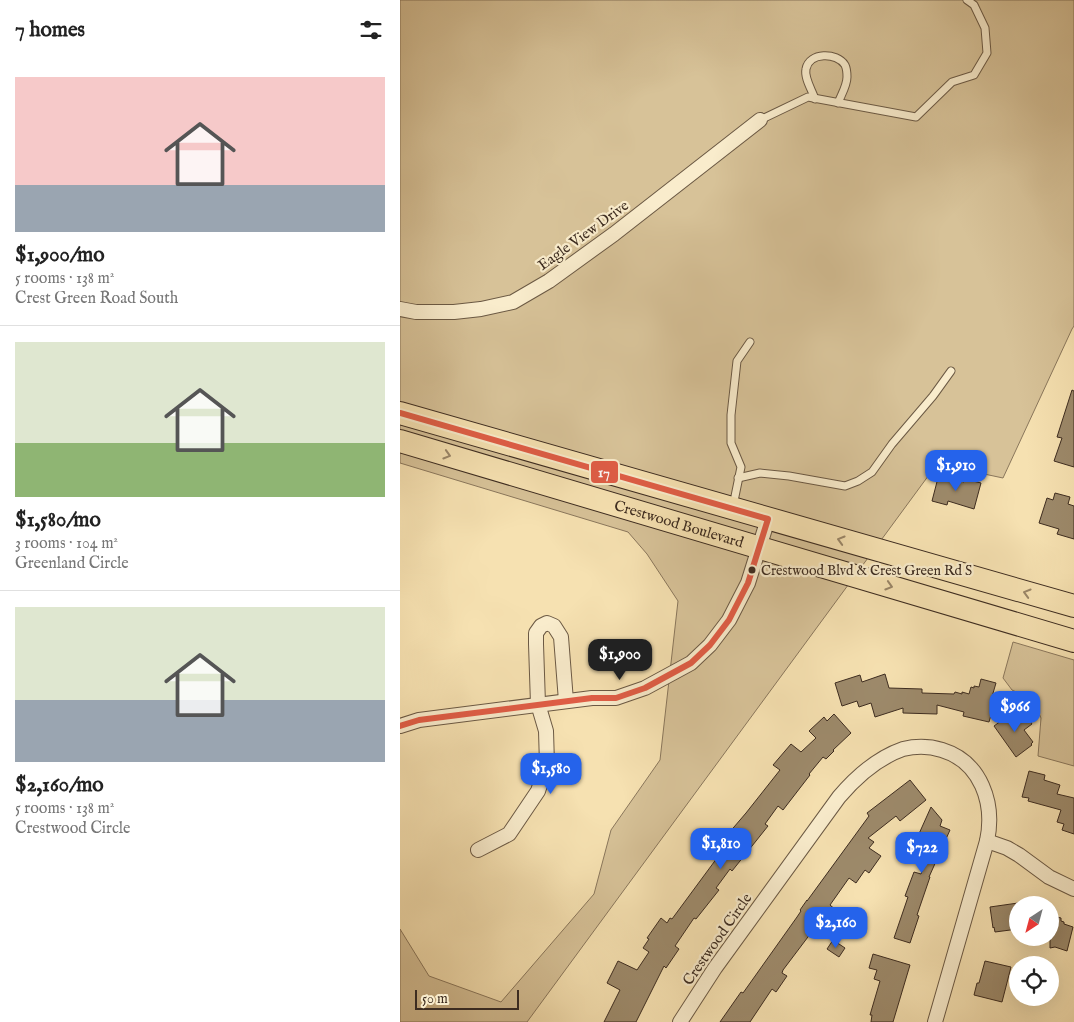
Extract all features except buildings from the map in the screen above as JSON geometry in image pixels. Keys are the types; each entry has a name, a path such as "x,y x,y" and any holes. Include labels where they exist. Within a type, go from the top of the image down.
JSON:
{"main road":[{"name":"Crestwood Boulevard","path":"400,414 1074,606"},
{"name":"Crestwood Boulevard","path":"400,441 1074,641"}],"street":[{"name":"Eagle View Drive","path":"400,309 416,312 454,312 481,309 513,302 548,281 607,239 760,120"},
{"path":"400,726 419,720 538,704 592,698 616,698 645,688 691,663 710,645 729,620 748,583 768,519"},
{"path":"478,850 509,834 538,790 547,764 546,731 538,704 536,633 541,626 547,623 554,626 561,637 566,701"},
{"name":"Crestwood Circle","path":"680,1022 715,968 839,797 858,777 881,760 904,749 915,747 939,749 950,753 969,766 977,776 987,797 990,820 987,841 935,1022"},
{"path":"987,841 1007,848 1049,877 1074,889"}],"lane":[{"path":"760,120 808,98 916,117 952,82 974,75 987,53 985,28 974,5 967,0"},
{"path":"815,99 807,80 806,69 809,61 828,55 845,65 847,76 838,103"},
{"path":"732,508 741,467 732,443 731,415 737,362 750,342"},
{"path":"738,478 760,473 846,486 858,481 872,472 951,371"}],"shaded area":[{"path":"400,0 1074,0 1074,326 1003,478 937,464 527,1022 400,1022 400,929 429,976 501,1002 594,894 611,830 660,760 678,601 647,554 628,532 400,463"},
{"path":"1013,642 1074,660 1074,766 1038,756 1041,718 1033,700 1012,690 1003,678"}],"transit line":[{"name":"17","path":"400,413 768,519 748,583 729,620 710,645 691,663 645,688 616,698 592,698 419,720 400,726"}],"place":[{"name":"Crestwood Blvd & Crest Green Rd S","path":"752,570"}]}
